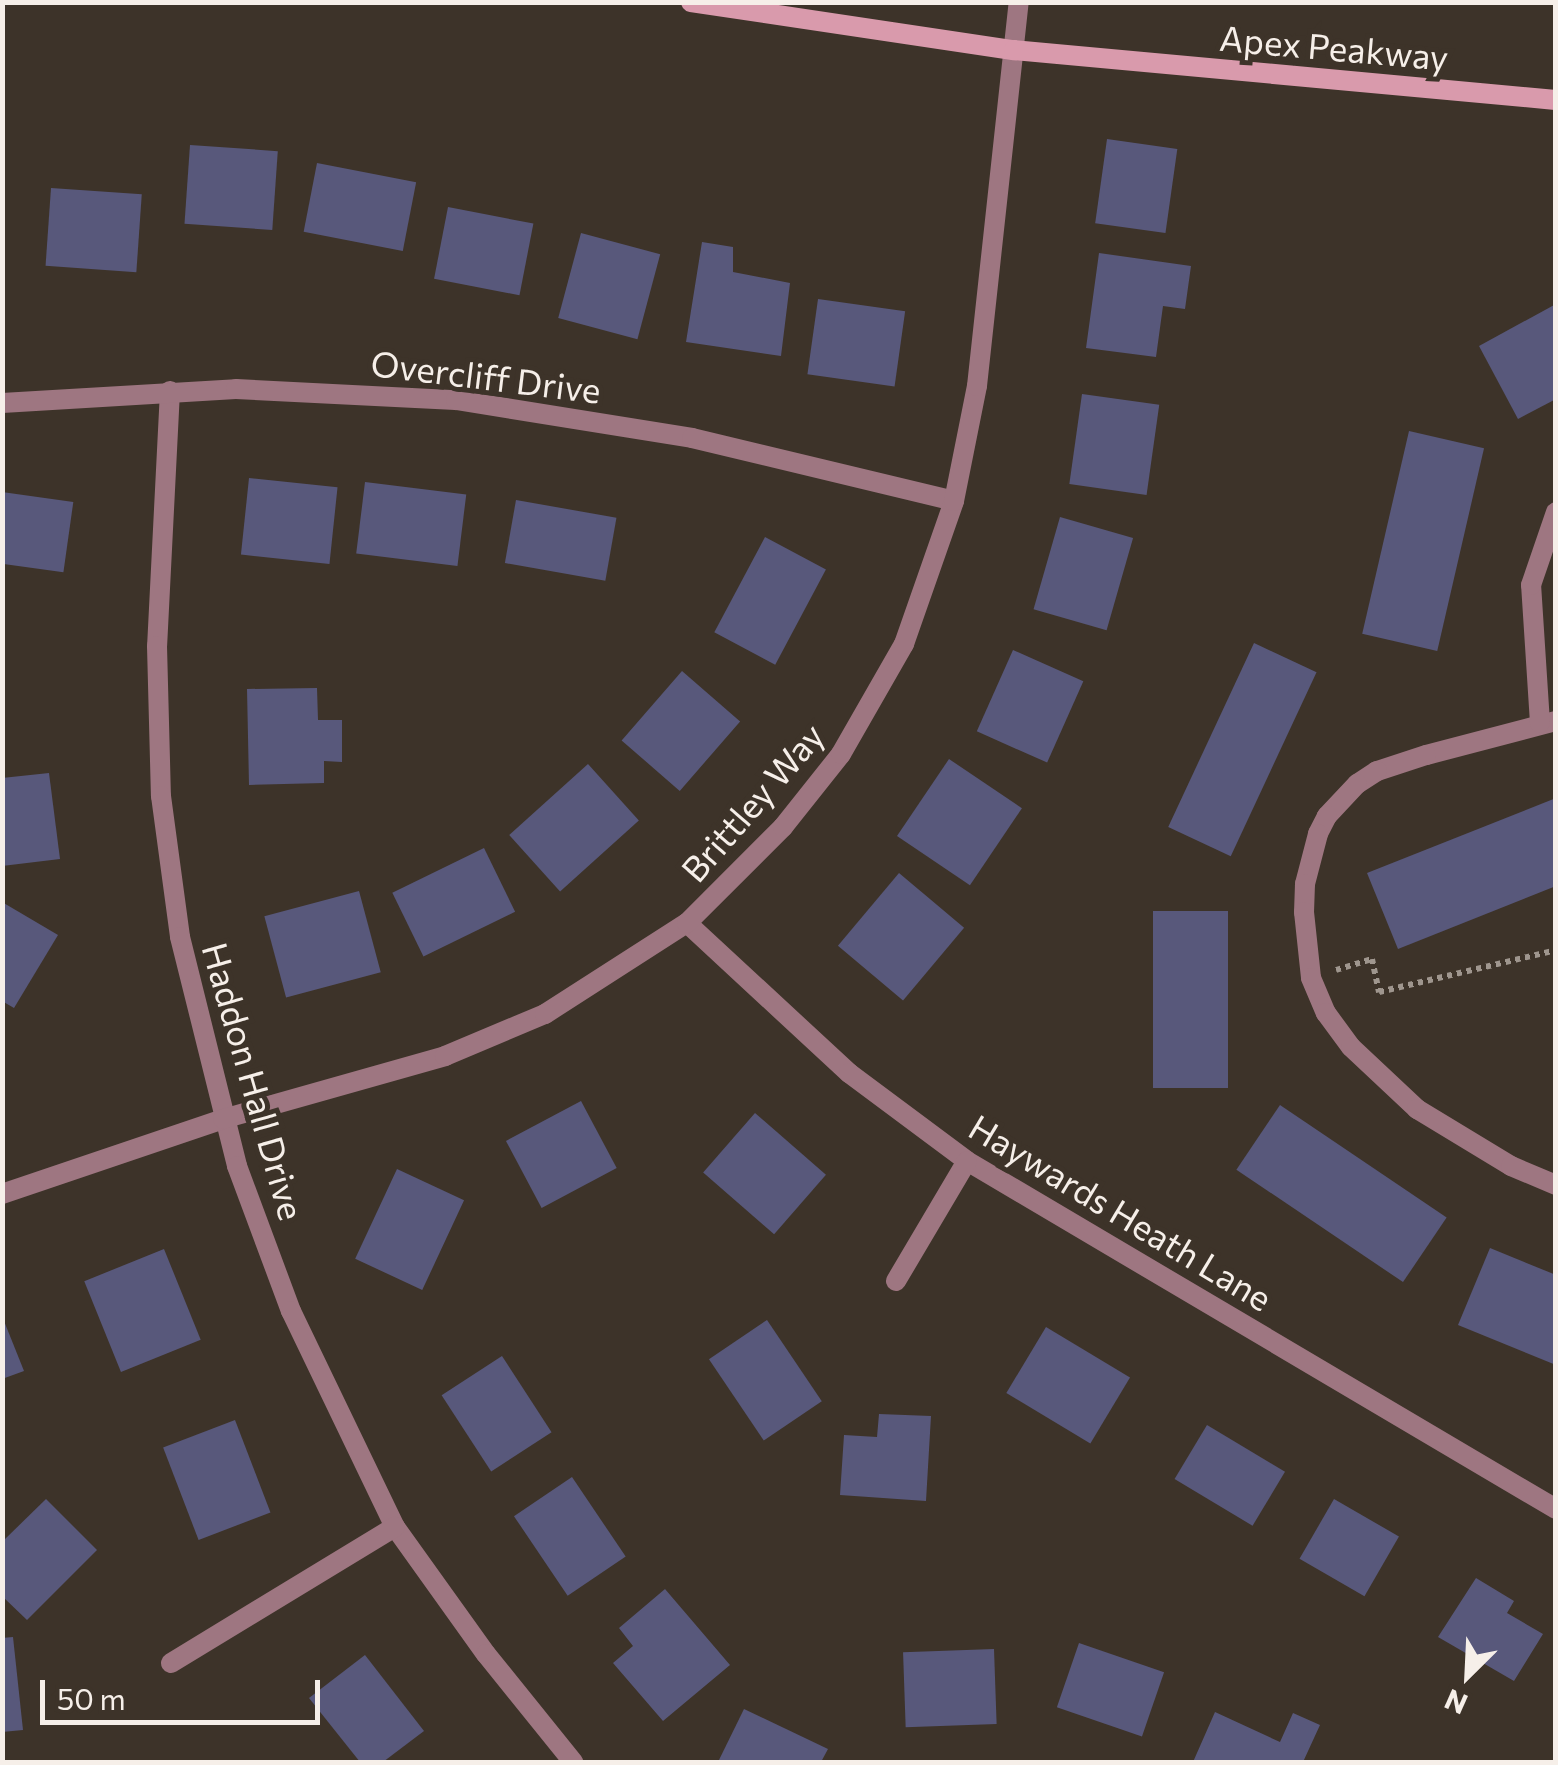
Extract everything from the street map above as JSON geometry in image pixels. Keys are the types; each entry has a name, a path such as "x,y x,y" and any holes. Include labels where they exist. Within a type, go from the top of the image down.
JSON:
{"main road":[{"name":"Apex Peakway","path":"691,2 1014,50 1556,100"}],"street":[{"name":"Brittley Way","path":"2,1194 223,1119 399,1071 491,1038 583,993 687,923 783,827 870,710 904,644 954,501 978,386 1019,2"},
{"name":"Overcliff Drive","path":"2,403 170,391 316,390 456,400 692,438 954,501"},
{"name":"Haddon Hall Drive","path":"170,391 157,646 161,796 180,937 223,1119 291,1311 395,1527 486,1654 573,1762"},
{"path":"1556,512 1530,586 1548,722 1377,771 1340,800 1318,834 1305,884 1311,978 1326,1013 1382,1080 1476,1146 1556,1185"},
{"name":"Haywards Heath Lane","path":"687,923 849,1074 967,1161 1556,1509"},
{"path":"896,1282 967,1161"},
{"path":"170,1663 395,1527"}],"path":[{"path":"1311,978 1372,959 1379,992 1556,950"}],"building":[{"path":"1107,139 1177,149 1165,233 1095,223"},
{"path":"190,145 278,151 272,230 184,224"},
{"path":"317,163 416,182 403,251 304,232"},
{"path":"51,188 142,194 136,272 46,266"},
{"path":"448,207 533,224 519,295 434,279"},
{"path":"581,233 660,254 637,339 558,318"},
{"path":"702,242 733,247 733,272 790,283 781,356 686,342"},
{"path":"1099,253 1191,266 1185,309 1163,306 1156,357 1086,348"},
{"path":"818,299 905,311 895,387 807,374"},
{"path":"1556,304 1556,399 1518,419 1479,346"},
{"path":"1082,394 1159,405 1147,495 1069,484"},
{"path":"1409,431 1484,448 1437,651 1362,634"},
{"path":"249,478 338,487 329,564 241,555"},
{"path":"365,482 466,494 457,566 356,553"},
{"path":"2,492 73,502 63,572 2,564"},
{"path":"516,500 616,518 605,581 505,563"},
{"path":"1060,517 1133,538 1107,630 1034,609"},
{"path":"765,537 826,569 775,665 714,632"},
{"path":"1254,643 1317,672 1231,856 1168,827"},
{"path":"1013,650 1083,681 1047,763 977,731"},
{"path":"682,671 740,722 680,791 622,740"},
{"path":"317,688 318,720 342,720 342,762 324,761 324,783 249,785 247,689"},
{"path":"949,759 1022,808 970,885 897,836"},
{"path":"588,764 639,820 560,891 509,835"},
{"path":"49,773 60,859 2,866 2,778"},
{"path":"1556,798 1556,886 1398,949 1367,873"},
{"path":"484,848 515,912 423,957 392,893"},
{"path":"899,873 964,928 903,1000 838,946"},
{"path":"359,891 381,972 286,998 264,916"},
{"path":"2,902 58,935 14,1008 2,1001"},
{"path":"1153,911 1228,911 1228,1088 1153,1088"},
{"path":"581,1101 617,1168 542,1208 506,1141"},
{"path":"1280,1105 1447,1217 1403,1282 1236,1170"},
{"path":"755,1113 826,1175 774,1234 703,1173"},
{"path":"397,1169 464,1200 422,1290 355,1259"},
{"path":"1490,1248 1556,1275 1556,1365 1458,1325"},
{"path":"164,1249 201,1340 121,1372 84,1281"},
{"path":"2,1316 24,1371 2,1379"},
{"path":"767,1320 822,1401 764,1440 709,1359"},
{"path":"1046,1327 1130,1377 1090,1443 1006,1393"},
{"path":"502,1356 552,1432 491,1472 442,1395"},
{"path":"879,1414 931,1416 926,1501 840,1495 844,1435 877,1437"},
{"path":"235,1420 270,1512 199,1540 163,1448"},
{"path":"1207,1425 1285,1472 1253,1526 1175,1479"},
{"path":"572,1477 626,1557 568,1596 514,1516"},
{"path":"46,1499 97,1550 27,1620 2,1596 2,1542"},
{"path":"1334,1499 1399,1536 1364,1596 1300,1559"},
{"path":"1476,1578 1514,1601 1507,1613 1543,1634 1514,1681 1438,1637"},
{"path":"665,1589 730,1665 663,1721 613,1663 633,1646 619,1628"},
{"path":"13,1637 23,1730 2,1732 2,1638"},
{"path":"1079,1643 1164,1672 1142,1737 1057,1707"},
{"path":"994,1649 997,1724 906,1727 903,1652"},
{"path":"365,1655 424,1731 383,1762 360,1762 309,1698"},
{"path":"744,1709 828,1749 821,1762 718,1762"},
{"path":"1215,1712 1280,1742 1293,1713 1320,1725 1303,1762 1193,1762"}]}
